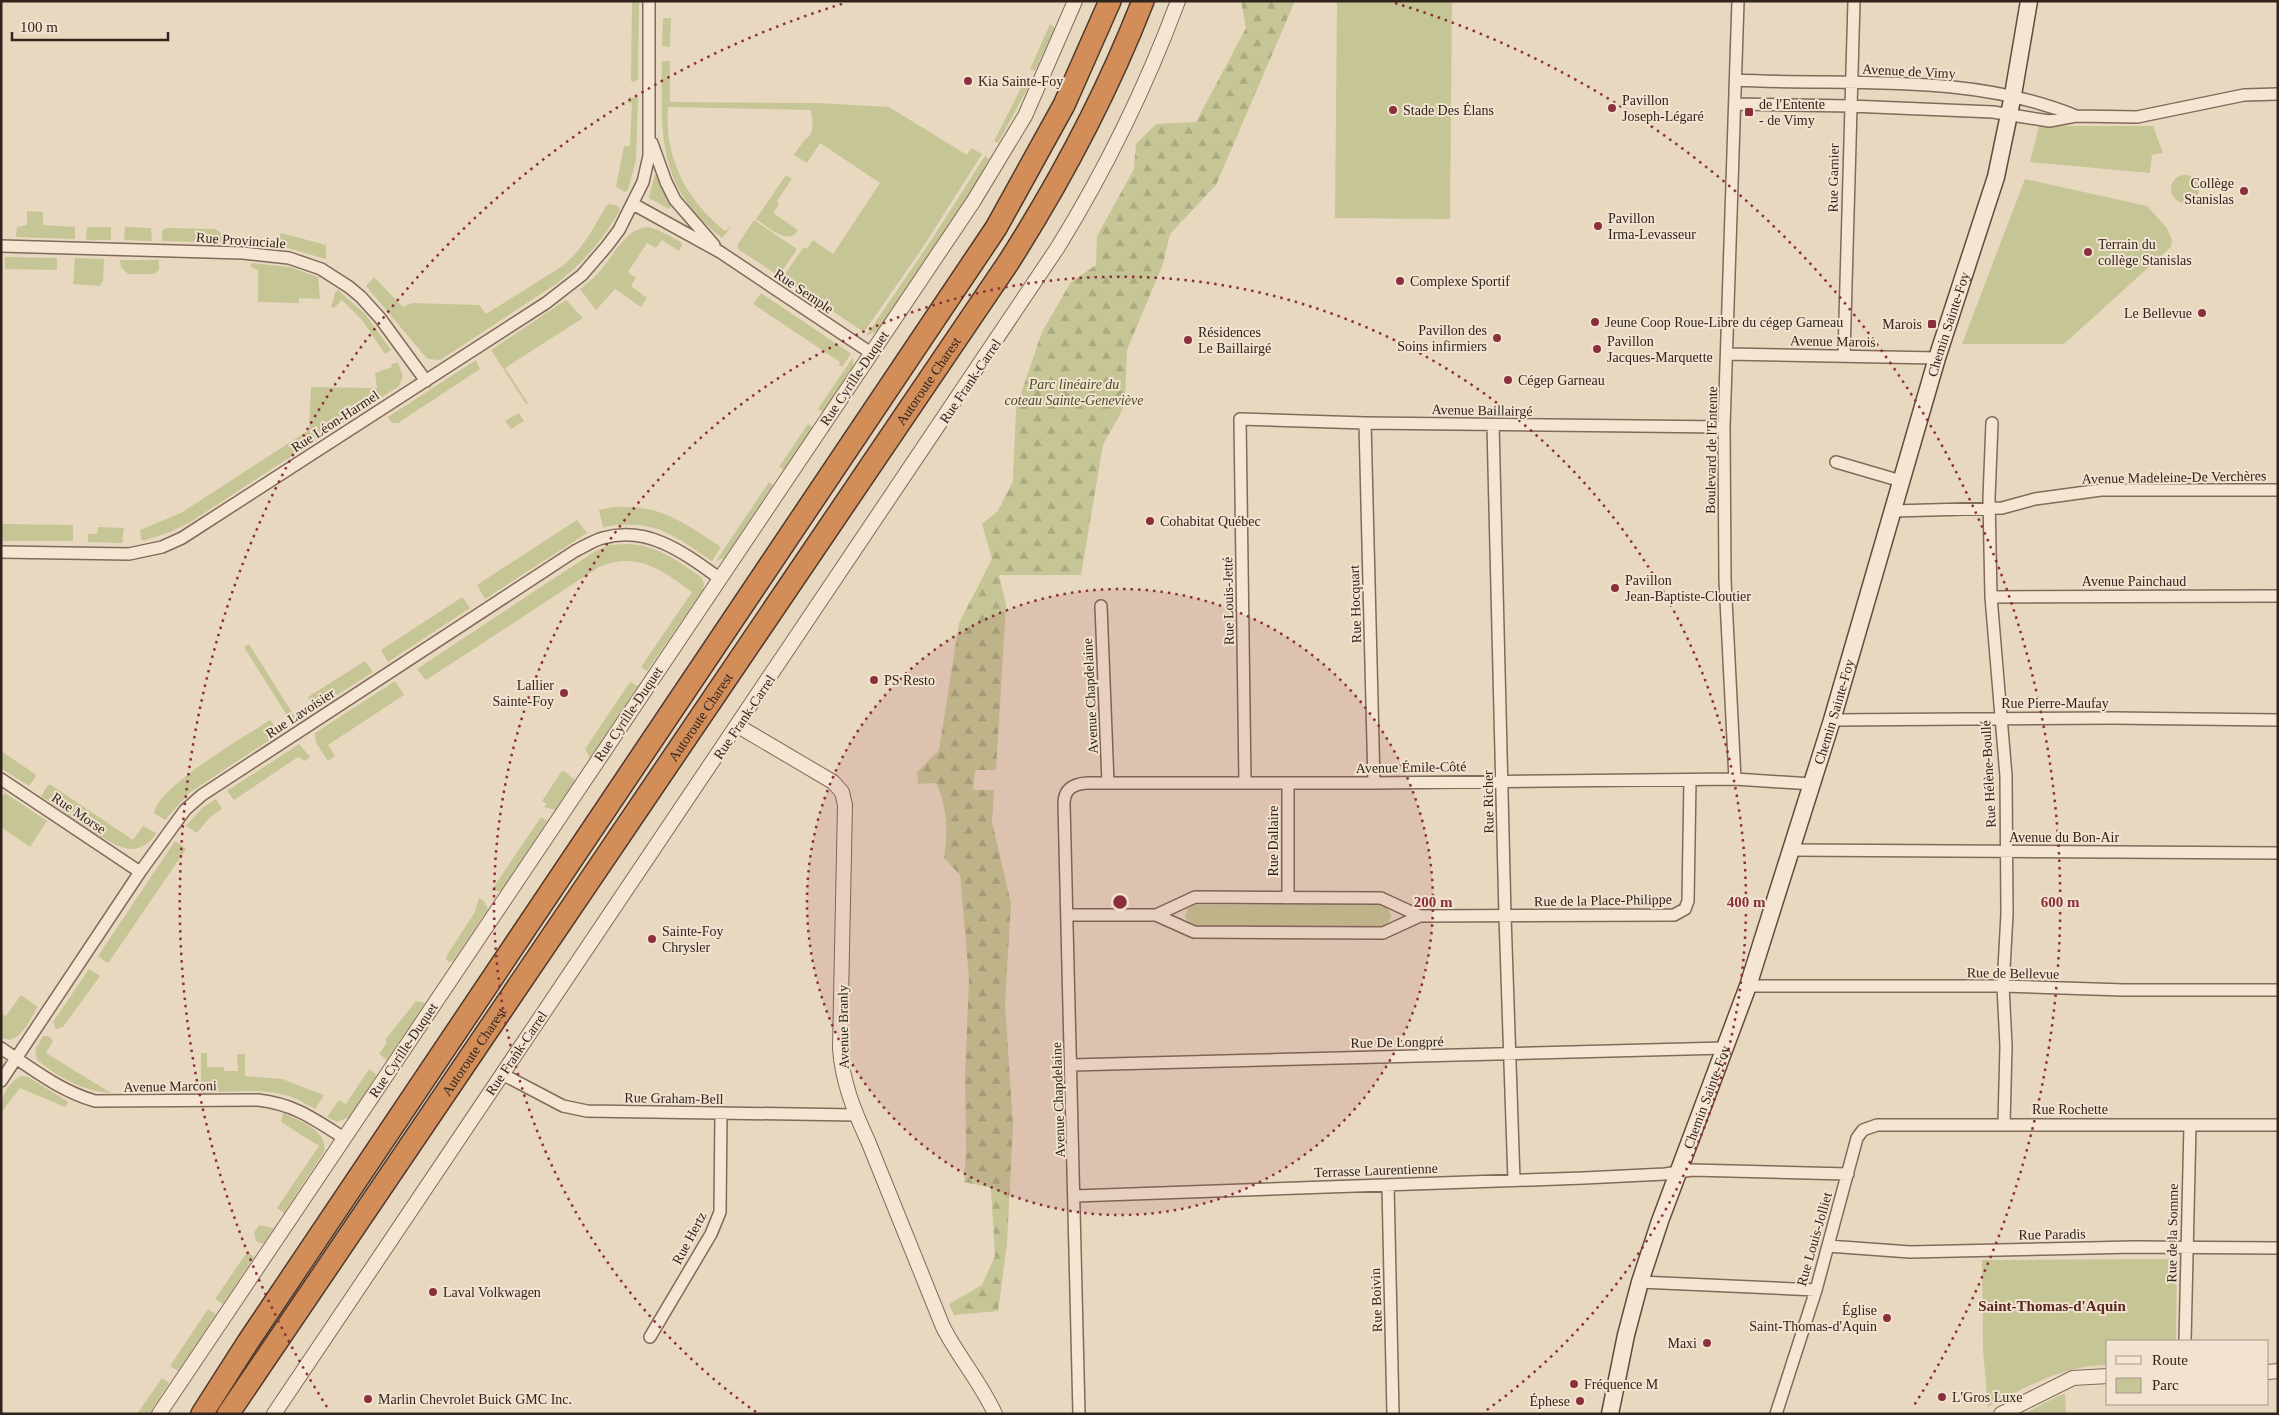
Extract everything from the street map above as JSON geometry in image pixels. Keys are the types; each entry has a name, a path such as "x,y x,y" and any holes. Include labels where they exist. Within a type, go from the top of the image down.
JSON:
{"highway":[{"name":"Autoroute Charest","path":"202,1414 248,1342 996,228 1064,105 1110,1"},
{"name":"Autoroute Charest","path":"228,1414 676,755 1024,238 1080,139 1117,62 1142,1"},
{"path":"246,1414 322,1296 389,1176"},
{"path":"194,1414 248,1342"}],"main road":[{"name":"Chemin Sainte-Foy","path":"1610,1414 1626,1335 1640,1282 1678,1172 1748,986 1832,720 1937,358 1996,177 2010,114 2029,1"}],"street":[{"name":"Rue Semple","path":"649,1 649,156 643,182 633,204 720,252 871,353"},
{"name":"Rue Cyrille-Duquet","path":"159,1414 973,202 1025,116 1075,1"},
{"name":"Rue Frank-Carrel","path":"274,1414 1058,247 1110,157 1161,46 1178,1"},
{"name":"Boulevard de l'Entente","path":"1735,779 1726,606 1724,427 1728,354 1738,1"},
{"name":"Rue Garnier","path":"1844,355 1854,1"},
{"name":"Avenue de Vimy","path":"1736,80 1932,85 2013,95 2054,107 2076,116"},
{"name":"Avenue de Vimy","path":"1735,104 1850,106 2010,114 2049,121 2076,116 2137,117 2244,95 2278,94"},
{"name":"Rue Semple","path":"649,131 666,182 675,200 720,252"},
{"name":"Rue Léon-Harmel","path":"1,552 129,554 162,546 182,538 546,303 582,275 619,230 633,204"},
{"name":"Rue Provinciale","path":"1,246 244,253 289,258 335,277 361,297 380,318 426,381"},
{"name":"Avenue Marois","path":"1728,354 1937,358"},
{"name":"Avenue Baillairgé","path":"1240,419 1365,424 1724,427"},
{"name":"Rue Louis-Jetté","path":"1240,419 1245,783"},
{"name":"Rue Hélène-Boullé","path":"1992,423 1990,509 1991,597 2006,776 2007,914 2003,986 2006,1046 2004,1124"},
{"name":"Rue Hocquart","path":"1365,424 1374,783"},
{"name":"Rue Richer","path":"1493,425 1505,916 1514,1180"},
{"path":"1836,462 1901,481"},
{"name":"Avenue Madeleine-De Verchères","path":"1893,511 2002,508 2035,499 2101,490 2278,490"},
{"name":"Rue Lavoisier","path":"1,1080 140,872 185,810 202,795 575,551 602,538 624,533 646,536 677,549 719,578"},
{"name":"Avenue Painchaud","path":"1991,597 2278,596"},
{"name":"Avenue Chapdelaine","path":"1100,606 1108,783"},
{"name":"Rue Pierre-Maufay","path":"1832,720 2278,720"},
{"name":"Avenue Branly","path":"738,726 832,782 842,792 844,798 840,1048 844,1077 856,1116 868,1141 943,1328 955,1351 984,1390 995,1414"},
{"name":"Rue Morse","path":"1,779 140,872"},
{"name":"Avenue Émile-Côté","path":"1071,787 1081,784 1108,783 1374,783 1735,779 1812,784"},
{"name":"Rue de la Place-Philippe","path":"1068,915 1156,915 1194,932 1383,933 1420,916 1674,915 1685,909 1688,901 1690,780"},
{"name":"Rue Dallaire","path":"1288,783 1288,898"},
{"name":"Avenue Chapdelaine","path":"1071,787 1064,798 1079,1414"},
{"name":"Avenue du Bon-Air","path":"1791,850 2007,853 2278,853"},
{"name":"Rue de la Place-Philippe","path":"1156,915 1195,897 1381,898 1420,916"},
{"name":"Rue de Bellevue","path":"1748,986 2003,986 2124,990 2278,990"},
{"name":"Avenue Marconi","path":"1,1048 76,1095 95,1101 258,1100 277,1102 293,1107 344,1138"},
{"name":"Rue De Longpré","path":"1072,1065 1724,1048"},
{"name":"Rue Graham-Bell","path":"502,1074 563,1106 587,1111 856,1116"},
{"name":"Rue Hertz","path":"650,1337 711,1234 720,1212 720,1113"},
{"name":"Rue Rochette","path":"1863,1130 1877,1125 2278,1124"},
{"name":"Rue de la Somme","path":"2185,1340 2190,1125"},
{"name":"Rue Louis-Jolliet","path":"1776,1414 1816,1290 1857,1138 1863,1130"},
{"path":"1678,1172 1692,1170 1848,1174"},
{"name":"Terrasse Laurentienne","path":"1075,1196 1584,1178 1678,1172"},
{"name":"Rue Boivin","path":"1388,1185 1393,1414"},
{"name":"Rue Paradis","path":"1828,1246 1910,1252 2278,1248"},
{"path":"1640,1282 1816,1290"},
{"path":"2001,1414 2073,1378 2106,1376"}],"green space":[{"path":"632,1 639,1 638,80 633,82 631,81"},
{"name":"Parc linéaire du coteau Sainte-Geneviève","path":"1241,1 1295,1 1216,185 1170,234 1163,264 1127,350 1125,405 1103,445 1081,575 999,575 1006,605 996,770 975,770 973,790 994,790 992,822 1011,903 1005,1004 1013,1125 1007,1244 998,1311 954,1315 949,1304 982,1285 995,1256 991,1188 964,1182 966,1151 965,1075 969,978 960,875 944,858 946,819 940,792 936,783 918,784 917,772 939,750 959,623 992,559 982,524 998,511 1013,481 1016,408 1042,332 1071,282 1096,265 1097,236 1134,169 1136,144 1156,124 1196,122 1246,28"},
{"name":"Stade Des Élans","path":"1337,1 1452,1 1450,219 1335,218"},
{"path":"663,18 671,18 670,47 662,46"},
{"path":"1050,24 1055,28 1035,71 1030,69"},
{"path":"662,61 670,61 670,102 817,103 889,107 967,155 971,148 982,154 921,250 864,332 782,278 804,247 807,249 813,240 833,254 880,183 820,143 807,163 794,155 805,139 811,134 811,110 668,107 670,143 680,176 699,206 711,219 725,231 732,226 722,238 701,219 685,199 674,179 663,137"},
{"path":"1024,82 1029,86 998,143 994,141"},
{"path":"629,97 638,98 636,160 628,190 625,192 616,187 624,146 630,146 632,103 628,103"},
{"path":"2039,126 2153,126 2163,153 2152,155 2150,173 2030,162"},
{"path":"985,156 989,159 966,199 878,331 866,336 934,236"},
{"path":"655,174 657,174 671,207 669,209 649,198"},
{"path":"786,175 792,179 777,201 779,204 773,213 798,230 794,235 783,236 777,234 756,219"},
{"path":"2185,175 2195,179 2199,189 2195,199 2185,203 2175,199 2171,189 2175,179"},
{"path":"2025,179 2147,206 2167,228 2172,240 2171,247 2064,344 1962,344"},
{"path":"607,205 618,206 620,210 607,231 575,268 556,284 440,360 428,359 424,355 366,286 374,277 403,307 412,303 479,305 486,314 564,265 577,252"},
{"path":"27,211 43,212 43,225 75,227 75,239 16,237 17,227 27,225"},
{"path":"754,220 797,249 779,276 738,249 738,244"},
{"path":"87,227 111,227 111,240 86,240"},
{"path":"125,227 151,228 152,241 124,240"},
{"path":"648,227 681,242 682,246 679,251 662,240 656,248 647,243 628,272 636,278 631,286 647,298 641,307 615,289 596,310 580,289 598,274 626,238 633,232"},
{"path":"166,228 215,229 226,236 225,243 162,241 162,231"},
{"path":"281,233 326,245 326,259 277,245"},
{"path":"5,257 57,258 57,270 5,269"},
{"path":"75,258 104,259 103,281 100,286 73,284"},
{"path":"120,260 159,260 159,270 154,274 128,274 121,267"},
{"path":"251,263 290,267 318,277 320,299 299,298 299,303 258,302 258,270 251,267"},
{"path":"338,290 365,314 391,350 385,354 362,320 342,300 334,308 331,307 335,293"},
{"path":"761,293 850,353 842,367 839,365 840,362 753,304"},
{"path":"566,300 583,318 505,368 528,403 526,404 491,350"},
{"path":"853,357 853,367 823,412 818,409"},
{"path":"476,360 480,369 398,423 392,423 388,417"},
{"path":"398,363 403,376 399,386 189,523 143,541 141,539 140,530 181,513 309,430 311,387 377,388 375,373 392,367 391,364"},
{"path":"519,413 524,421 511,429 505,421"},
{"path":"808,424 813,427 784,470 779,467"},
{"path":"769,482 773,485 724,558 716,561"},
{"path":"613,507 644,508 670,516 721,547 712,561 661,530 636,525 603,527 599,510"},
{"path":"577,520 587,533 485,599 477,585"},
{"path":"1,524 73,525 73,541 3,541"},
{"path":"98,527 124,528 122,543 88,542 88,534 97,534"},
{"path":"625,544 646,547 665,554 701,577 704,583 703,590 647,671 641,667 692,592 659,570 637,562 625,561 599,567 426,680 417,669 594,552 609,545"},
{"path":"461,598 470,608 388,662 381,650"},
{"path":"249,644 298,722 293,725 244,647"},
{"path":"365,661 373,672 314,710 308,697"},
{"path":"395,681 404,695 328,745 335,756 328,761 316,743 315,733"},
{"path":"630,682 638,686 590,758 585,749"},
{"path":"270,720 280,733 189,793 165,820 154,813 159,802 170,789 186,776"},
{"path":"299,744 310,757 305,761 298,757 234,800 227,791"},
{"path":"1,751 35,774 36,776 29,786 1,768"},
{"path":"564,771 575,780 555,810 544,807 547,804 542,801 561,772"},
{"path":"48,785 51,785 133,840 143,826 156,833 146,844 135,849 112,843 41,796"},
{"path":"5,793 47,821 30,847 1,827 1,798"},
{"path":"216,799 222,809 209,818 197,833 186,826 202,808"},
{"path":"541,817 547,821 501,891 491,891"},
{"path":"175,841 186,849 107,963 98,956"},
{"path":"479,898 484,901 488,909 453,961 449,962 446,959 447,955 475,912"},
{"path":"1380,904 1388,908 1391,916 1388,923 1381,927 1199,926 1190,924 1185,916 1188,908 1194,905"},
{"path":"89,969 100,976 63,1027 56,1029 53,1022"},
{"path":"21,995 38,1007 19,1035 7,1039 1,1037 1,1013 6,1016"},
{"path":"416,1001 425,1003 387,1060 379,1054 387,1042 385,1040"},
{"path":"43,1036 49,1036 53,1041 46,1053 111,1093 90,1090 72,1082 37,1060 35,1050"},
{"path":"201,1053 207,1053 207,1067 224,1067 224,1071 238,1071 237,1054 245,1054 245,1076 282,1079 324,1095 315,1109 294,1098 272,1092 201,1093"},
{"path":"369,1069 377,1075 349,1117 337,1122 327,1117 339,1100 346,1104"},
{"path":"21,1076 28,1077 67,1101 68,1104 65,1107 20,1088 1,1113 5,1092"},
{"path":"283,1113 311,1127 322,1138 324,1145 324,1152 284,1213 277,1208 319,1146 281,1122"},
{"path":"259,1225 274,1228 263,1244 256,1241 254,1233"},
{"path":"247,1252 254,1257 223,1304 215,1299"},
{"path":"2177,1259 2176,1340 2106,1340 2106,1365 2076,1369 2046,1378 1988,1407 1983,1350 1982,1260"},
{"path":"208,1309 216,1314 178,1371 170,1366"},
{"path":"162,1378 169,1383 149,1414 137,1414"},
{"path":"2065,1394 2066,1414 2024,1414 2058,1396"}],"place":[{"name":"Kia Sainte-Foy","path":"968,81"},
{"name":"Pavillon Joseph-Légaré","path":"1612,108"},
{"name":"Stade Des Élans","path":"1393,110"},
{"name":"de l'Entente - de Vimy","path":"1749,112"},
{"name":"Collège Stanislas","path":"2244,191"},
{"name":"Pavillon Irma-Levasseur","path":"1598,226"},
{"name":"Terrain du collège Stanislas","path":"2088,252"},
{"name":"Complexe Sportif","path":"1400,281"},
{"name":"Le Bellevue","path":"2202,313"},
{"name":"Jeune Coop Roue-Libre du cégep Garneau","path":"1595,322"},
{"name":"Marois","path":"1932,324"},
{"name":"Pavillon des Soins infirmiers","path":"1497,338"},
{"name":"Résidences Le Baillairgé","path":"1188,340"},
{"name":"Pavillon Jacques-Marquette","path":"1597,349"},
{"name":"Cégep Garneau","path":"1508,380"},
{"name":"Cohabitat Québec","path":"1150,521"},
{"name":"Pavillon Jean-Baptiste-Cloutier","path":"1615,588"},
{"name":"PS Resto","path":"874,680"},
{"name":"Lallier Sainte-Foy","path":"564,693"},
{"name":"Sainte-Foy Chrysler","path":"652,939"},
{"name":"Laval Volkwagen","path":"433,1292"},
{"name":"Église Saint-Thomas-d'Aquin","path":"1887,1318"},
{"name":"Maxi","path":"1707,1343"},
{"name":"Fréquence M","path":"1574,1384"},
{"name":"L'Gros Luxe","path":"1942,1397"},
{"name":"Marlin Chevrolet Buick GMC Inc.","path":"368,1399"},
{"name":"Éphese","path":"1580,1401"}],"district":[{"name":"Saint-Thomas-d'Aquin","path":"2052,1306"}]}
